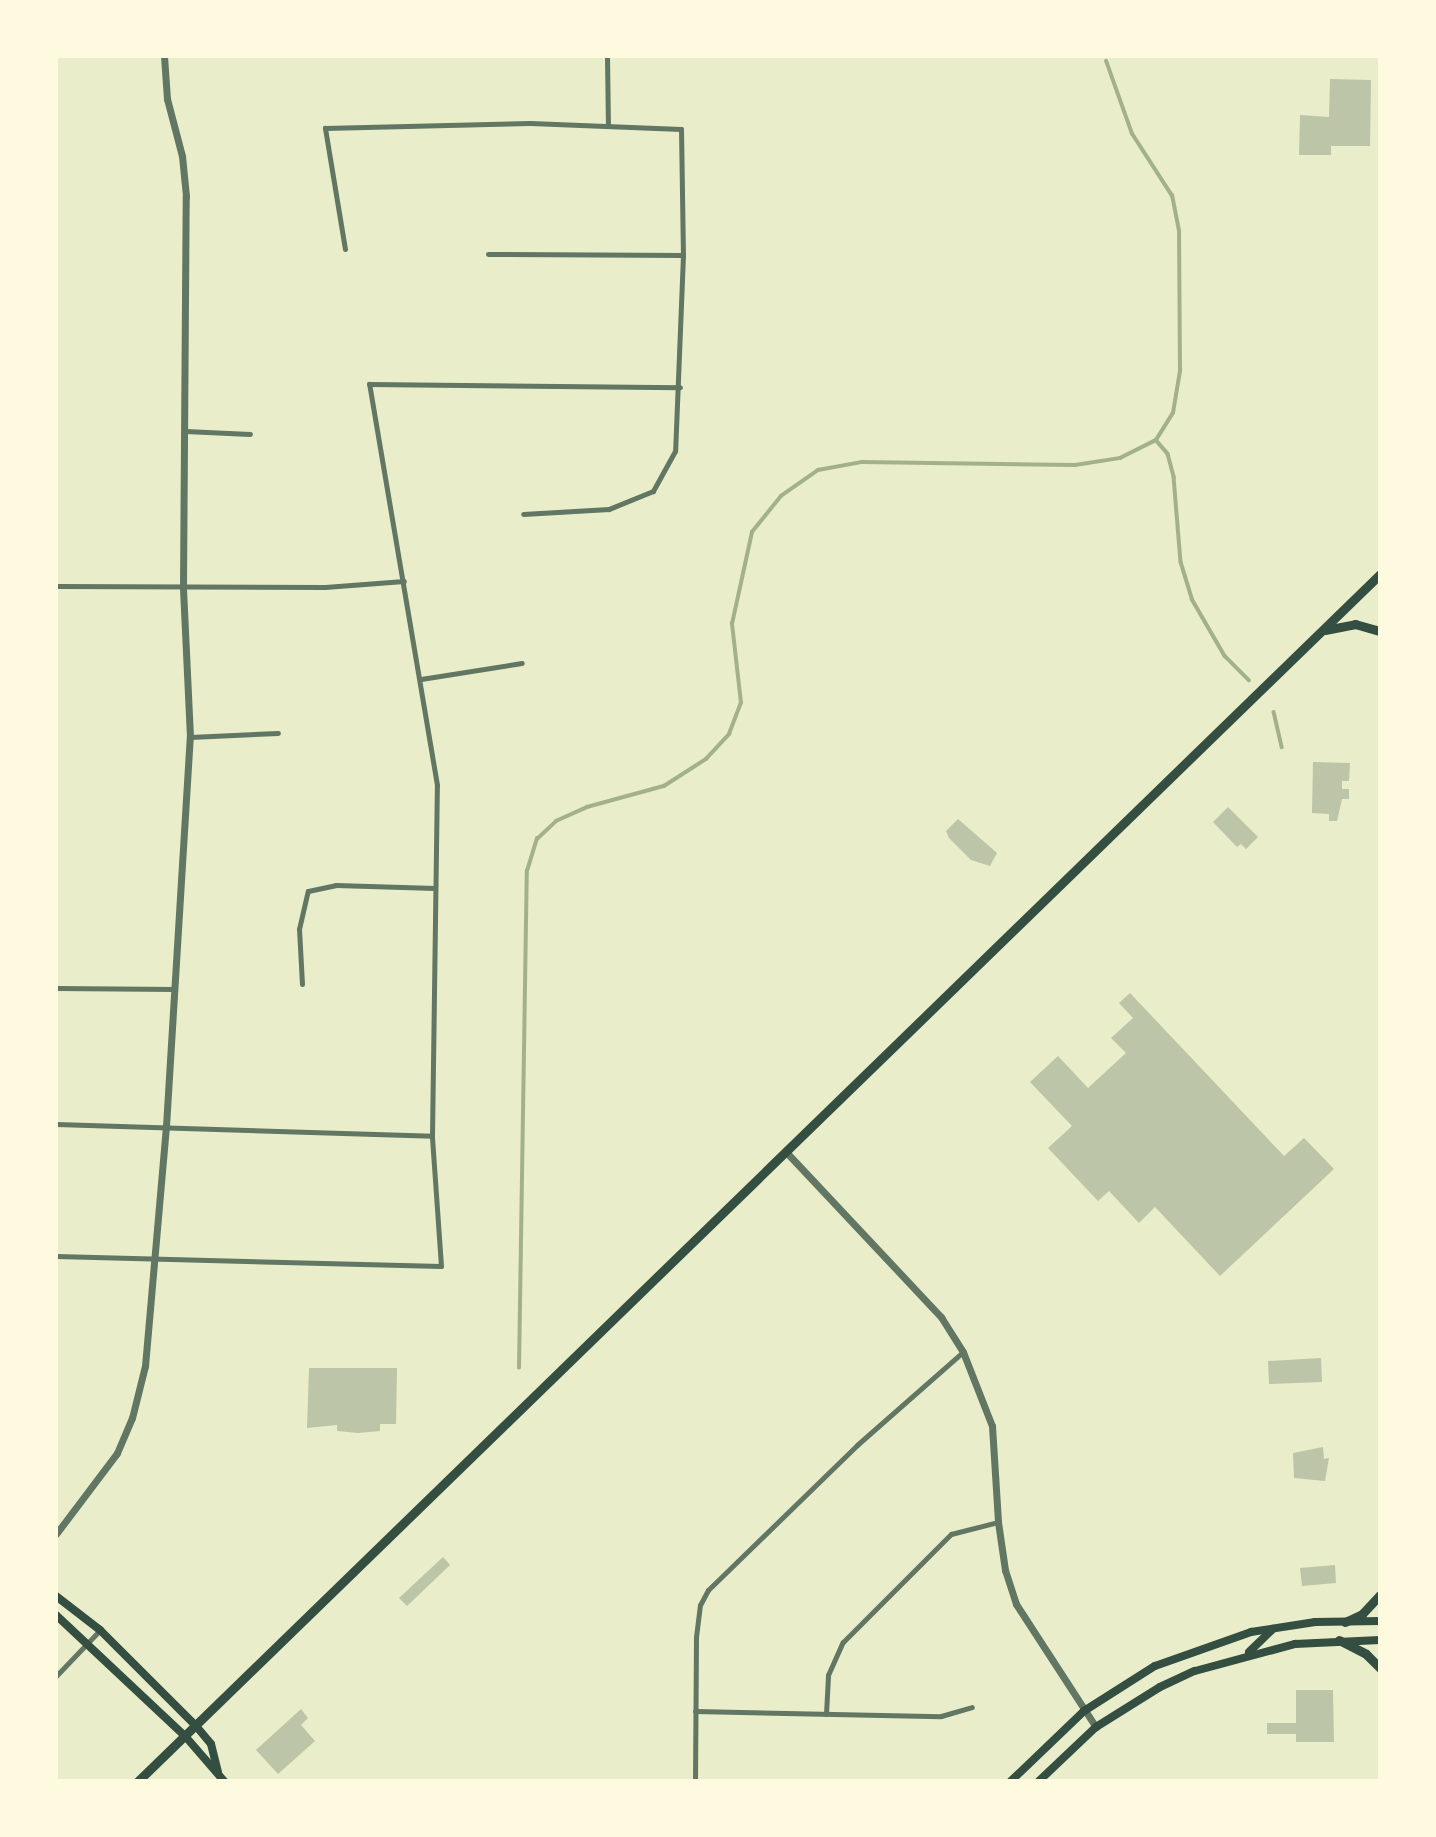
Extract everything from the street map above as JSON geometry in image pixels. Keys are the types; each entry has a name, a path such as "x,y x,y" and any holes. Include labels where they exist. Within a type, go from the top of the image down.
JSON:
{"main road":[{"path":"138,1781 788,1154 1380,574"},
{"path":"1323,630 1355,624 1380,631"},
{"path":"1345,1622 1362,1614 1380,1595"},
{"path":"56,1596 100,1630 196,1726 211,1744 218,1772"},
{"path":"56,1615 88,1642 185,1736 224,1781"},
{"path":"1011,1781 1084,1711 1154,1666 1209,1645 1273,1629 1380,1621"},
{"path":"1039,1781 1096,1727 1160,1686 1251,1651 1273,1629"},
{"path":"1339,1640 1366,1654 1380,1668"},
{"path":"1230,1659 1294,1644 1380,1640"}],"street":[{"path":"56,1534 117,1452 129,1427 145,1366 166,1126 190,737 183,586 186,196 182,156 167,99 164,56"},
{"path":"607,56 608,126"},
{"path":"345,249 325,128 608,126 681,129 683,255 680,387 675,451 653,491 609,509 523,513"},
{"path":"488,254 683,255"},
{"path":"56,1256 441,1266 432,1136 438,785 369,384 680,387"},
{"path":"184,431 250,434"},
{"path":"56,586 325,587 404,581"},
{"path":"421,679 522,663"},
{"path":"190,737 278,733"},
{"path":"302,984 299,929 308,891 336,885 435,887"},
{"path":"56,988 176,989"},
{"path":"56,1124 432,1136"},
{"path":"788,1154 941,1317 963,1352 992,1426 998,1522 1005,1570 1016,1604 1096,1727"},
{"path":"695,1781 696,1637 700,1605 708,1590 858,1445 963,1352"},
{"path":"826,1714 828,1675 843,1642 951,1534 998,1522"},
{"path":"56,1676 100,1630"},
{"path":"695,1711 941,1716 972,1707"}],"building":[{"path":"1330,79 1371,80 1370,146 1331,146 1331,155 1299,155 1300,115 1329,117"},
{"path":"1313,762 1350,763 1349,781 1342,781 1342,789 1349,789 1349,799 1342,799 1337,821 1329,821 1329,814 1312,813"},
{"path":"1228,807 1258,837 1246,849 1241,844 1237,847 1213,822"},
{"path":"958,819 997,853 990,866 971,860 949,838 946,831"},
{"path":"1130,993 1284,1156 1304,1138 1334,1169 1220,1276 1155,1207 1139,1223 1109,1191 1098,1201 1048,1148 1072,1126 1030,1082 1058,1056 1088,1088 1126,1053 1111,1038 1133,1018 1119,1003"},
{"path":"1321,1358 1322,1382 1269,1384 1268,1361"},
{"path":"309,1368 397,1368 396,1424 380,1424 380,1431 358,1433 337,1431 337,1425 307,1428"},
{"path":"1323,1447 1324,1459 1329,1458 1325,1481 1294,1478 1293,1453"},
{"path":"443,1557 450,1565 407,1606 399,1598"},
{"path":"1335,1565 1336,1583 1302,1586 1300,1568"},
{"path":"1296,1690 1333,1690 1334,1742 1296,1742 1296,1734 1267,1734 1267,1723 1296,1723"},
{"path":"301,1709 308,1718 301,1725 315,1741 278,1774 256,1750"}],"waterway":[{"path":"519,1368 527,871 537,839 556,821 587,807 664,786 706,759 729,734 741,703 732,624 752,532 781,496 818,470 862,462 1075,465 1120,458 1156,440 1173,413 1180,371 1179,231 1172,196 1132,134 1106,61"},
{"path":"1156,440 1168,454 1174,477 1181,562 1192,599 1225,656 1249,680"},
{"path":"1274,712 1282,747"}]}
